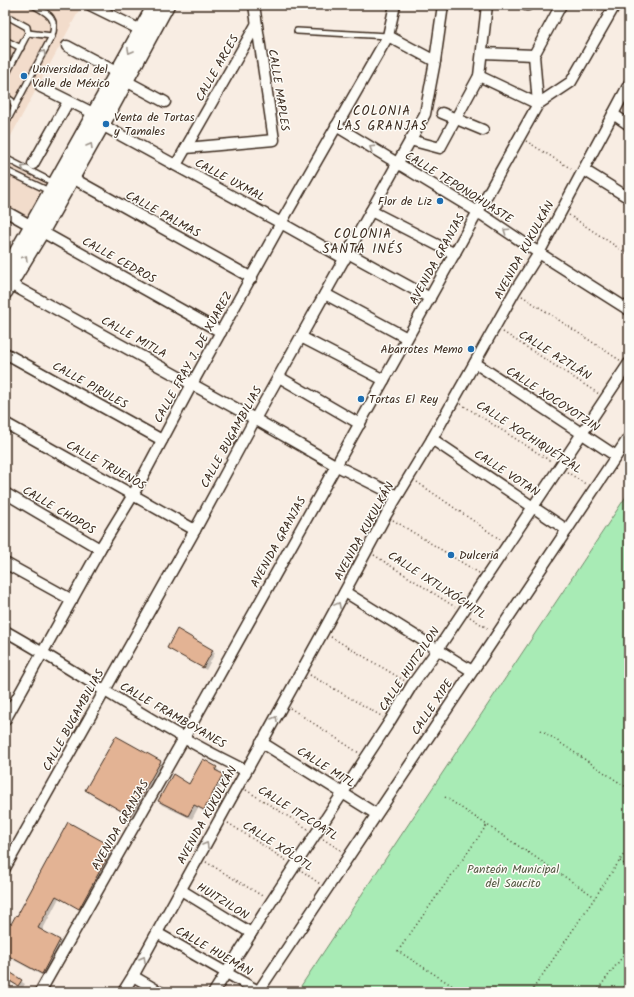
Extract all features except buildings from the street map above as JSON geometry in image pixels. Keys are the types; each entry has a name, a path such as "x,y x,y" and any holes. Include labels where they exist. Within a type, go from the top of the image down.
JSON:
{"street":[{"path":"90,5 146,33"},
{"path":"146,33 155,5"},
{"path":"6,282 37,228 60,181 98,120 146,33 167,5"},
{"name":"CALLE MAPLES","path":"186,148 274,140 254,5"},
{"name":"CALLE FRAY J. DE XUAREZ","path":"5,720 9,702 43,652 100,549 133,495 192,384 252,278 281,223 388,36 395,5"},
{"name":"CALLE BUGAMBILIAS","path":"5,868 195,530 425,114 435,61 443,5"},
{"path":"410,140 440,148 479,76 487,5"},
{"path":"538,104 534,55 561,5"},
{"path":"538,104 571,82 615,5"},
{"name":"CALLE ARCES","path":"176,166 256,25"},
{"path":"388,36 435,61"},
{"path":"67,46 165,102"},
{"path":"482,53 534,55"},
{"path":"479,76 538,104"},
{"name":"AVENIDA KUKULKÁN","path":"123,992 239,785 386,515 432,440 515,292 539,254 629,84"},
{"name":"CALLE UXMAL","path":"41,87 176,166 281,223 430,298"},
{"path":"34,169 68,102"},
{"name":"AVENIDA GRANJAS","path":"40,992 184,738 538,104"},
{"path":"442,113 483,130"},
{"path":"613,114 629,125"},
{"name":"CALLE TEPONOHUASTE","path":"336,126 396,164 478,212 539,254 629,310"},
{"path":"582,172 629,198"},
{"path":"37,228 60,181"},
{"name":"CALLE PALMAS","path":"60,181 252,278"},
{"path":"371,210 454,254"},
{"name":"CALLE CEDROS","path":"5,211 221,332"},
{"name":"CALLE MITLA","path":"6,282 255,419 335,466 397,496"},
{"path":"325,294 407,338"},
{"path":"301,337 384,380"},
{"name":"CALLE PIRULES","path":"5,353 162,440"},
{"name":"CALLE XOCOYOTZIN","path":"475,363 616,456"},
{"name":"CALLE HUITZILON","path":"214,992 412,685 438,649 628,364"},
{"path":"279,377 360,424"},
{"name":"CALLE TRUENOS","path":"5,423 195,530"},
{"name":"CALLE XIPE","path":"258,992 348,855 629,437"},
{"name":"CALLE VOTAN","path":"432,440 567,530"},
{"name":"CALLE CHOPOS","path":"5,493 100,549"},
{"path":"5,563 72,600"},
{"path":"345,592 472,671"},
{"name":"CALLE FRAMBOYANES","path":"5,631 43,652 104,691 184,738 246,771"},
{"name":"CALLE MITL","path":"262,742 376,814"},
{"name":"HUITZILON","path":"181,890 251,933"},
{"name":"CALLE HUEMAN","path":"157,932 258,992"},
{"path":"133,976 160,992"}],"lane":[{"path":"5,125 52,36 55,27 53,20 46,13 32,5"},
{"path":"5,14 27,27 28,33 5,77"},
{"path":"297,32 388,36"},
{"path":"28,33 52,36"},
{"path":"5,40 21,48"},
{"path":"5,96 12,101 15,107"},
{"path":"6,159 34,169 60,181 31,183 5,169 6,159"},
{"path":"31,183 34,169"}],"path":[{"path":"520,138 582,172"},
{"path":"561,210 629,255"},
{"path":"515,292 628,364"},
{"name":"CALLE AZTLÁN","path":"495,328 606,398"},
{"name":"CALLE XOCHIQUÉTZAL","path":"454,400 594,489"},
{"path":"409,477 507,544"},
{"path":"386,515 485,577"},
{"name":"CALLE IXTLIXÓCHITL","path":"367,550 497,634"},
{"path":"323,632 412,685"},
{"path":"302,670 390,721"},
{"path":"283,704 366,757"},
{"path":"542,730 629,789"},
{"name":"CALLE ITZCOATL","path":"239,785 348,855"},
{"path":"445,797 595,897"},
{"name":"CALLE XÓLOTL","path":"220,818 326,888"},
{"path":"462,992 398,951 488,825"},
{"path":"531,992 629,847"},
{"path":"199,857 271,902"},
{"path":"620,861 629,867"},
{"path":"596,992 629,948"}],"shaded area":[{"name":"Universidad del Valle de México","path":"5,5 82,5 5,147"},
{"path":"5,155 50,177 29,219 5,205"}],"green space":[{"name":"Panteón Municipal del Saucito","path":"629,492 629,992 297,992"}],"place":[{"name":"Universidad del Valle de México","path":"24,76"},
{"name":"Venta de Tortas y Tamales","path":"106,124"},
{"name":"Flor de Liz","path":"440,201"},
{"name":"Abarrotes Memo","path":"471,349"},
{"name":"Tortas El Rey","path":"361,399"},
{"name":"Dulceria","path":"451,555"}],"district":[{"name":"COLONIA LAS GRANJAS","path":"382,118"},
{"name":"COLONIA SANTA INÉS","path":"363,240"}]}
